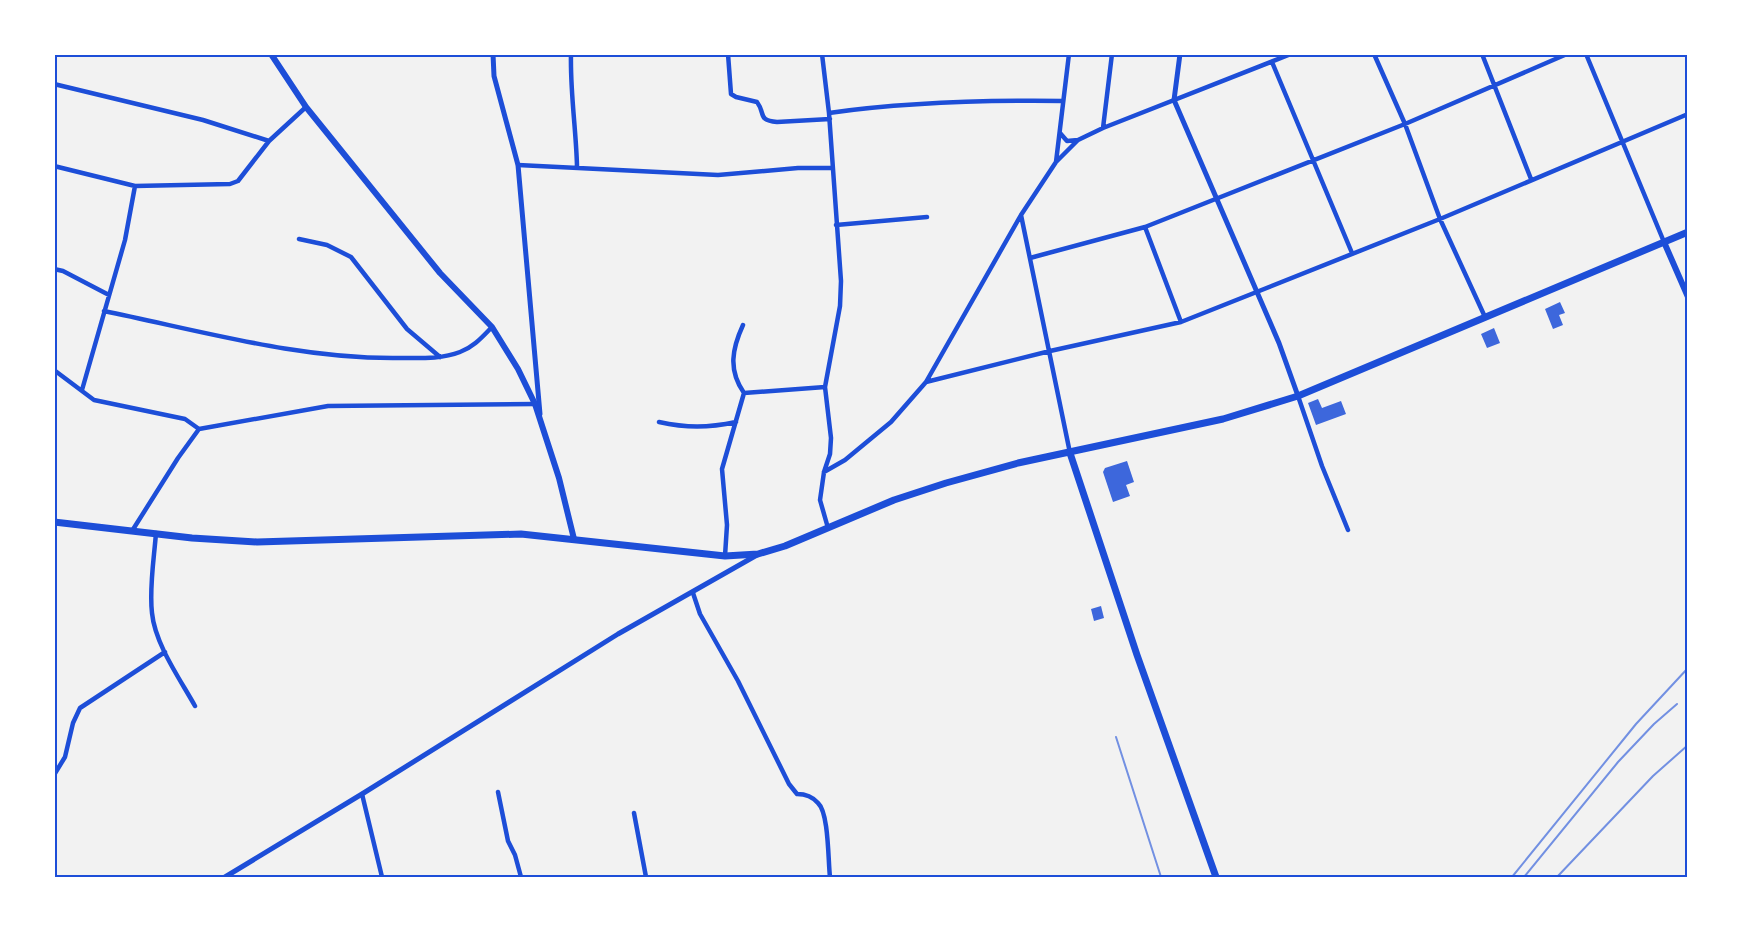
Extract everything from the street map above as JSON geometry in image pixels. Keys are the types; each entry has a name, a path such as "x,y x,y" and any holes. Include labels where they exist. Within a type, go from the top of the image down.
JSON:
{"main road":[{"path":"271,54 306,107 440,273 492,327 518,369 541,419 574,539"},
{"path":"54,522 226,541 521,534 725,556 758,554 785,546 894,500 946,483 1018,464 1223,419 1298,396 1688,232"},
{"path":"1664,242 1688,297"},
{"path":"1070,453 1133,644 1216,877"}],"street":[{"path":"493,54 494,76 518,165 541,419"},
{"path":"571,54 571,108 576,130 577,166"},
{"path":"728,54 731,94 757,102 762,117 768,121 830,120"},
{"path":"822,54 830,120 841,281 840,306 825,387 831,438 830,454 824,472 820,500 828,528"},
{"path":"1056,162 1069,54"},
{"path":"1103,128 1112,54"},
{"path":"1180,54 1174,100 1257,291 1348,530"},
{"path":"824,472 845,459 891,422 926,382 1022,215 1056,162 1078,140 1291,54"},
{"path":"1374,54 1405,124 1440,219 1485,317"},
{"path":"1482,54 1532,179"},
{"path":"1030,258 1145,227 1405,124 1567,54"},
{"path":"1586,54 1664,242"},
{"path":"1272,62 1352,253"},
{"path":"54,84 203,120 269,141"},
{"path":"829,113 940,102 1063,101"},
{"path":"54,166 135,186 230,184 237,181 269,141 306,107"},
{"path":"926,382 1181,322 1440,219 1688,114"},
{"path":"1060,132 1067,141 1078,140"},
{"path":"518,165 577,166 718,175 798,168 832,168"},
{"path":"82,390 125,240 135,186"},
{"path":"1022,215 1070,453"},
{"path":"836,225 927,217"},
{"path":"1145,227 1181,322"},
{"path":"299,239 327,245 351,257 408,329 440,357"},
{"path":"54,269 63,271 109,295"},
{"path":"104,311 305,353 374,358 440,357 461,352 475,344 492,327"},
{"path":"725,556 727,525 722,469 744,393 732,365 733,351 743,325"},
{"path":"54,370 94,400 185,419 199,429"},
{"path":"744,393 825,387"},
{"path":"132,531 177,458 199,429 328,406 535,404"},
{"path":"659,422 680,427 705,428 736,422"},
{"path":"156,533 152,613 154,624 165,652 195,706"},
{"path":"225,877 618,634 758,554"},
{"path":"693,593 700,614 738,681 789,784 797,794 807,794 820,804 824,818 830,877"},
{"path":"54,775 65,757 72,723 80,708 165,652"},
{"path":"498,792 508,841 515,855 521,877"},
{"path":"362,794 382,877"},
{"path":"634,813 646,877"}],"building":[{"path":"1560,302 1565,313 1559,315 1563,325 1553,329 1545,309"},
{"path":"1494,328 1500,343 1487,348 1481,334"},
{"path":"1318,399 1322,408 1341,401 1346,414 1316,425 1308,403"},
{"path":"1127,461 1134,482 1126,485 1130,496 1113,502 1103,472 1105,468"},
{"path":"1101,606 1104,618 1094,621 1091,609"}],"railway":[{"path":"1512,877 1636,724 1688,668"},
{"path":"1524,877 1618,762 1654,724 1677,704"},
{"path":"1116,737 1161,877"},
{"path":"1557,877 1653,776 1688,745"}]}
